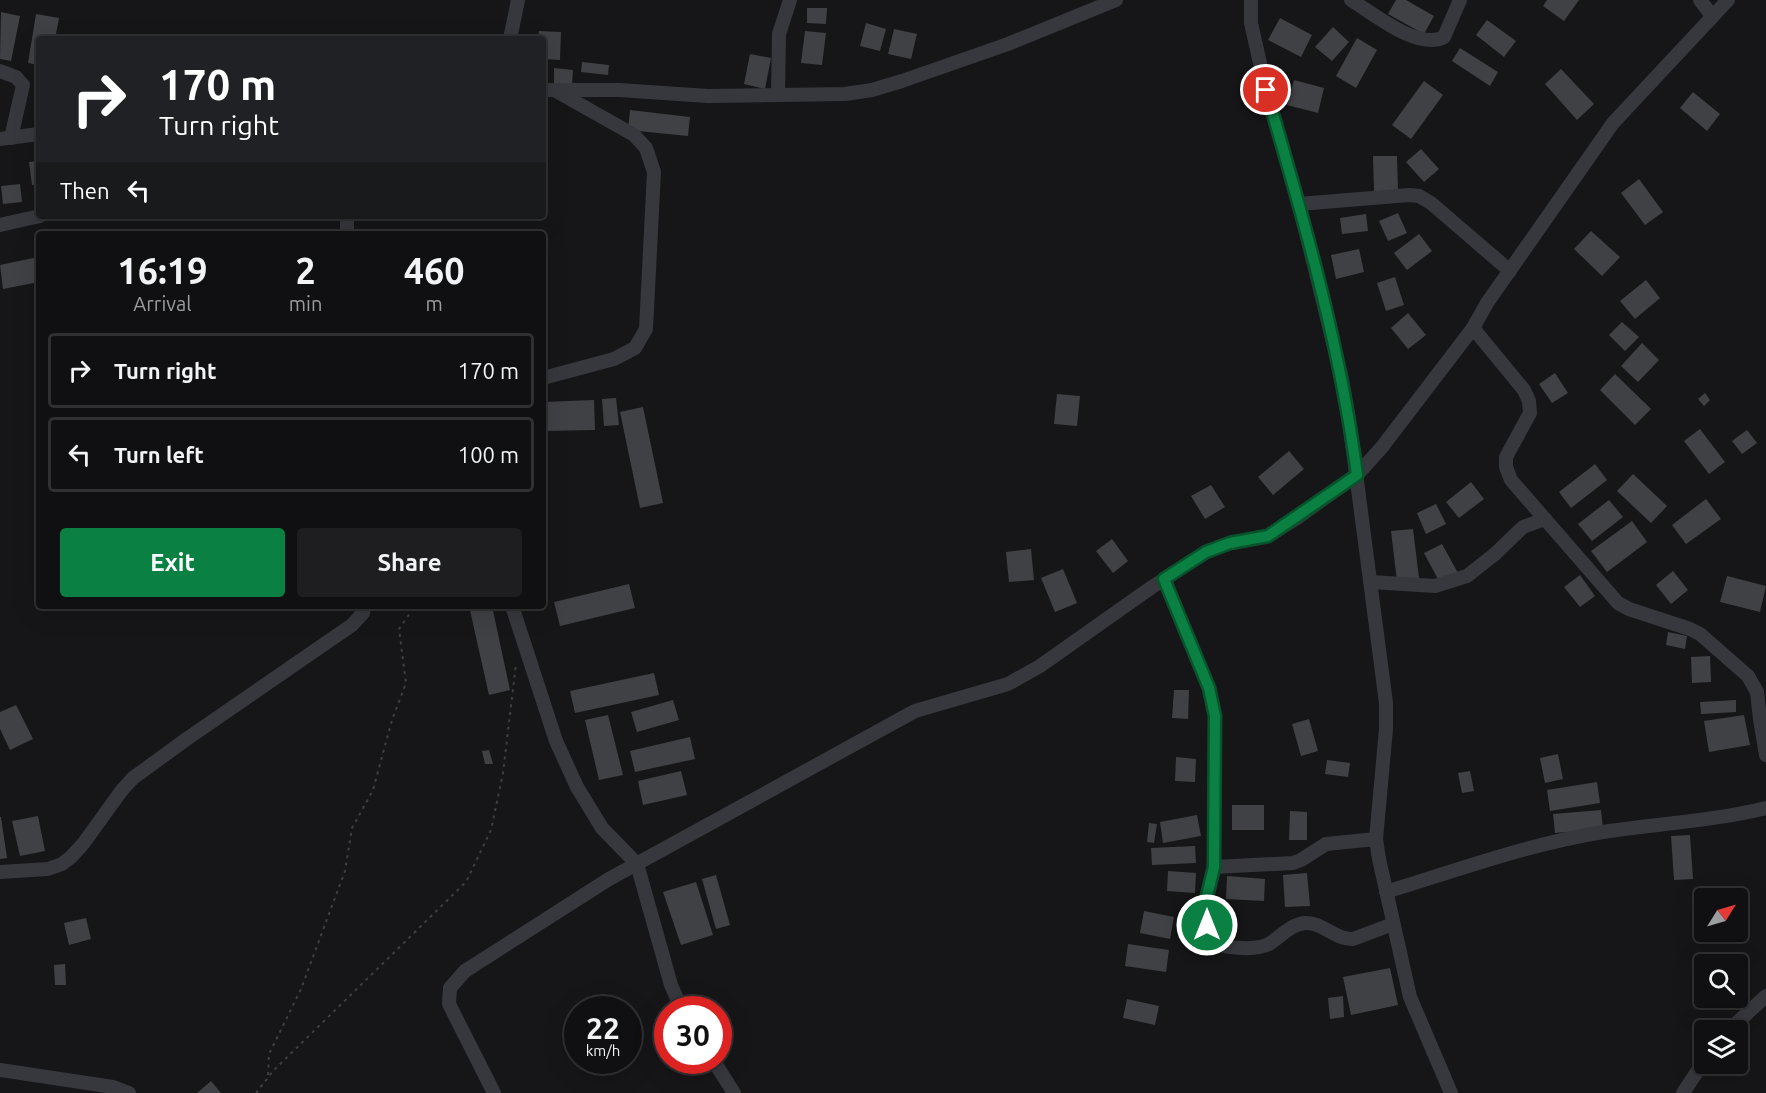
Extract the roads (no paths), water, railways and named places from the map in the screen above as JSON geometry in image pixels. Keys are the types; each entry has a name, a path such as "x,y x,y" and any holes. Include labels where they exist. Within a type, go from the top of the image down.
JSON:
{"street":[{"path":"511,36 518,0"},
{"path":"778,95 779,34 790,0"},
{"path":"548,90 619,90 708,96 845,94 872,90 1008,44 1116,0"},
{"path":"1251,0 1251,23 1266,90 1299,204 1342,379 1349,420 1386,703 1386,729 1376,839 1410,997 1451,1093"},
{"path":"1355,1 1409,35 1428,40 1439,40 1444,37 1460,0"},
{"path":"1700,0 1712,16"},
{"path":"494,1093 449,1005 450,988 465,971 609,879 915,711 1008,684 1040,666 1206,552 1230,543 1268,536 1357,475 1392,435 1473,328 1487,303 1612,123 1728,0"},
{"path":"0,71 16,76 23,85 6,139 36,134"},
{"path":"546,377 614,359 635,348 646,329 654,172 646,148 634,135 548,90"},
{"path":"1299,204 1419,196 1431,203 1510,271"},
{"path":"0,225 36,217"},
{"path":"1473,328 1524,390 1529,401 1530,413 1506,457 1506,467 1511,480 1618,603 1700,634 1748,676 1757,692 1766,755"},
{"path":"1371,582 1435,586 1467,576 1495,554 1523,527 1545,519"},
{"path":"1164,579 1209,688 1215,716 1214,867 1204,913 1214,943 1224,947 1258,948 1267,945 1298,924 1306,923 1318,924 1346,939 1353,939 1393,924"},
{"path":"0,872 48,869 62,864 84,844 132,778 352,625 363,613 364,609"},
{"path":"513,609 556,741 577,787 602,828 637,864 676,996"},
{"path":"1386,892 1553,842 1602,832 1730,816 1766,808"},
{"path":"1214,867 1293,863 1326,844 1376,839"},
{"path":"1740,1020 1766,996"},
{"path":"0,1071 113,1087 129,1093"},
{"path":"722,1074 734,1093"},
{"path":"1683,1093 1695,1074"}]}
